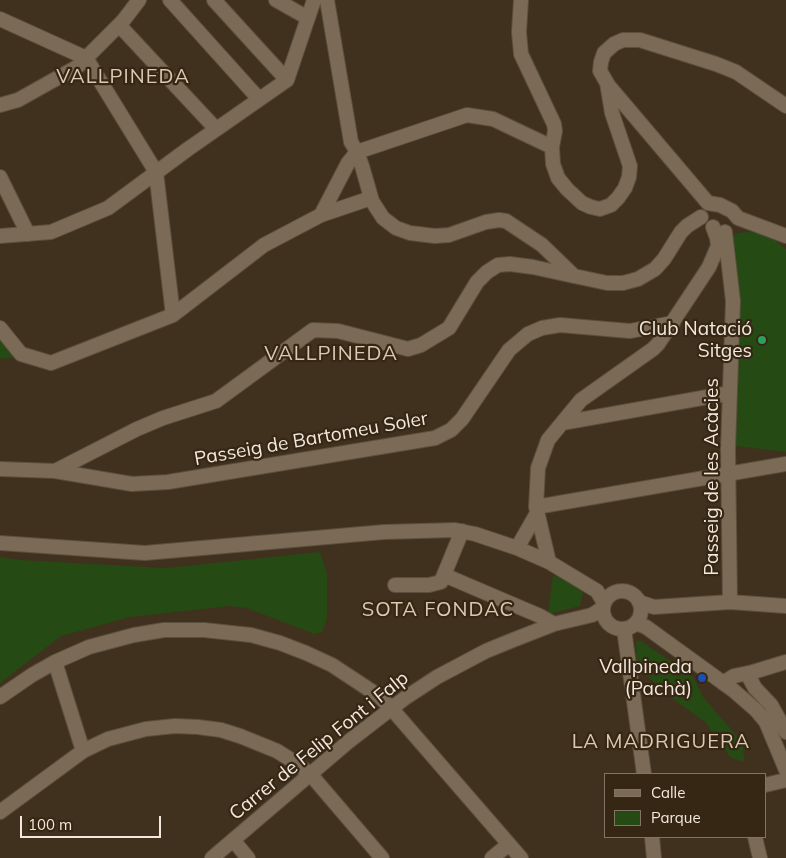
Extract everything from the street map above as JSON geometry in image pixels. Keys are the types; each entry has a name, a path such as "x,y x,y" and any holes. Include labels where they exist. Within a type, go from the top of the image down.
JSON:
{"street":[{"path":"0,105 18,100 77,67 119,25 139,0"},
{"path":"170,0 260,99"},
{"path":"214,0 287,80"},
{"path":"276,0 308,18"},
{"path":"0,236 51,232 108,208 287,80 314,0"},
{"path":"327,0 350,142 357,152 371,198 377,210 396,228 421,235 449,235 486,222 506,221 542,245 574,276"},
{"path":"521,0 518,32 521,54 554,124 553,164 558,178 567,190 582,203 600,209 610,205 625,188 630,166 612,113 607,83"},
{"path":"0,19 86,58 156,172 173,315"},
{"path":"119,25 216,130"},
{"path":"783,236 738,218 732,211 720,205 708,203 607,83 600,71 601,62 604,53 614,44 622,40 640,40 736,72 786,106"},
{"path":"321,215 348,163 357,152 467,115 492,119 552,147"},
{"path":"0,177 28,234"},
{"path":"0,328 22,354 51,362 173,315 264,245 321,215 371,198"},
{"path":"55,471 137,429 163,418 216,401 313,330 326,329 338,331 408,350 421,345 449,328 477,282 498,265 510,264 533,267 607,283 623,283 638,279 655,269 686,226 701,217 703,209 708,203"},
{"path":"701,217 706,223 719,230 734,231 737,227 738,218"},
{"path":"549,562 536,511 538,468 548,440 581,400 653,350 709,267 718,246 719,230"},
{"name":"Passeig de les Acàcies","path":"719,230 728,260 733,301 728,475 730,602"},
{"path":"709,267 728,260"},
{"name":"Passeig de Bartomeu Soler","path":"0,470 55,471 132,484 168,482 435,438 450,430 462,419 508,350 528,334 542,328 560,325 630,330 673,323"},
{"path":"562,423 730,393"},
{"path":"536,511 786,464"},
{"path":"517,548 536,511"},
{"path":"0,544 145,553 384,532 462,531 517,548 549,562 597,591 601,591 604,608 615,627 640,617 730,602 786,606"},
{"path":"395,585 429,586 439,584 462,531"},
{"path":"444,575 540,616 554,624"},
{"path":"604,608 617,592 630,593 640,617 644,773"},
{"name":"Carrer de Felip Font i Falp","path":"212,858 391,708 437,677 480,654 554,624 604,608"},
{"path":"640,617 756,710 766,722 786,770"},
{"path":"0,697 55,662 106,642 149,632 189,629 235,633 280,643 318,658 357,680 379,696 521,858"},
{"path":"55,662 84,751"},
{"path":"723,683 734,676 751,676 786,662"},
{"path":"743,698 751,676"},
{"path":"751,676 755,688 771,705 786,732"},
{"path":"0,812 84,751 108,739 146,729 175,726 198,727 222,730 257,742 296,763 311,774 382,858"},
{"path":"766,785 786,780"},
{"path":"652,838 654,858"},
{"path":"755,838 760,858"},
{"path":"233,840 248,858"},
{"path":"492,858 509,844"}],"green space":[{"name":"Club Natació Sitges","path":"749,232 768,235 786,249 786,452 735,446 740,299 732,237 738,233"},
{"path":"0,336 17,357 0,359"},
{"path":"320,552 327,574 327,618 322,632 314,634 247,608 229,606 130,617 61,636 0,683 0,557 20,560 166,568"},
{"path":"553,575 583,592 580,606 548,614"},
{"path":"636,641 641,641 693,677 703,697 743,743 744,762 730,757 705,722 672,698 637,667"}],"place":[{"name":"Club Natació Sitges","path":"762,340"},
{"name":"Vallpineda (Pachà)","path":"702,678"}],"district":[{"name":"VALLPINEDA","path":"123,77"},
{"name":"VALLPINEDA","path":"331,354"},
{"name":"SOTA FONDAC","path":"438,610"},
{"name":"LA MADRIGUERA","path":"661,742"}]}
